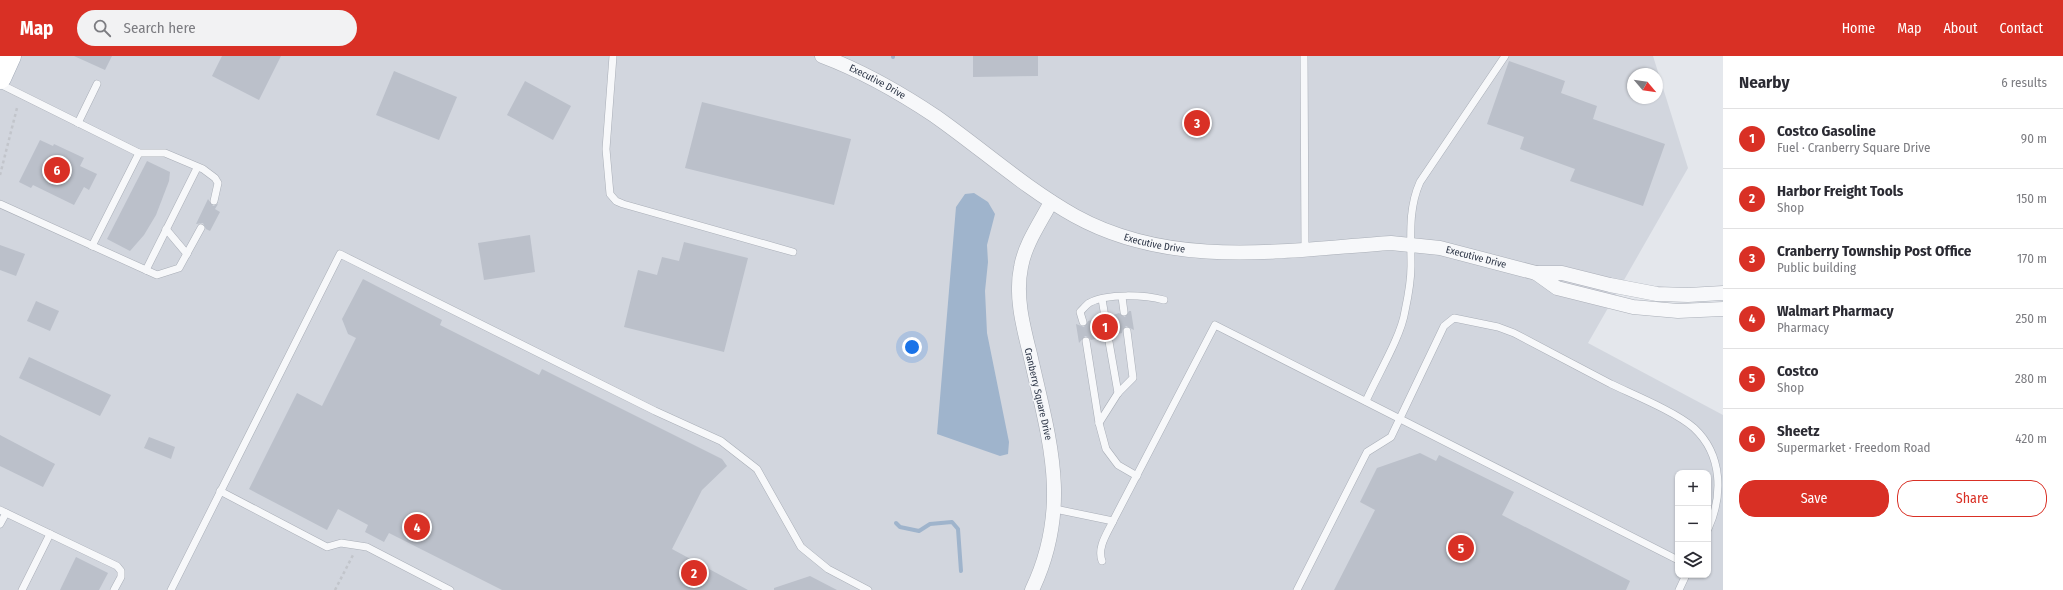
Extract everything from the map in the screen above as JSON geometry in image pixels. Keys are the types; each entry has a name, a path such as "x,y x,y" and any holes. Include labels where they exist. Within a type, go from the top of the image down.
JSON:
{"main road":[{"path":"0,78 10,56"}],"street":[{"name":"Executive Drive","path":"822,56 850,67 898,92 936,117 1051,202 1076,217 1124,237 1174,250 1226,253 1410,244 1440,248 1536,273 1562,273 1610,285 1657,294 1688,295 1723,293"},
{"name":"Cranberry Square Drive","path":"1032,590 1049,542 1055,508 1051,450 1025,332 1019,292 1023,257 1051,202"},
{"name":"Executive Drive","path":"1536,273 1557,288 1633,307 1678,311 1723,309"}],"lane":[{"path":"613,56 606,148 610,194 616,201 792,252"},
{"path":"1304,56 1305,250"},
{"path":"1366,401 1405,313 1411,267 1411,208 1420,182 1505,56"},
{"path":"0,84 139,153 165,153 209,172 215,178 218,190 214,201"},
{"path":"78,123 97,84"},
{"path":"92,246 139,153"},
{"path":"146,270 197,168"},
{"path":"0,204 157,275 179,268 201,228"},
{"path":"166,229 187,254"},
{"path":"172,590 340,254 648,407 721,441 757,469 801,547 828,569 868,590"},
{"path":"1083,322 1080,312 1088,303 1102,299 1136,295 1164,300"},
{"path":"1122,297 1124,312"},
{"path":"1102,299 1105,317"},
{"path":"1297,590 1367,452 1391,437 1444,326 1454,318 1498,327 1514,333 1686,422 1700,435 1713,454 1719,476 1721,496 1711,521"},
{"path":"1102,561 1100,554 1101,546 1215,325 1675,558"},
{"path":"1099,423 1118,393 1133,378 1127,332"},
{"path":"1108,336 1118,393"},
{"path":"1086,341 1103,441 1110,456 1127,471 1137,476"},
{"path":"220,492 327,547 341,543 367,547 450,590"},
{"path":"1055,508 1113,521"},
{"path":"0,524 3,511 117,566 121,571 121,577 114,590"},
{"path":"22,590 50,534"},
{"path":"1679,590 1685,578"}],"path":[{"path":"0,175 17,108"},
{"path":"335,590 358,545"}],"shaded area":[{"path":"0,56 1653,56 1657,68 1627,68 1627,104 1663,104 1663,88 1688,168 1588,343 1723,415 1723,590 0,590"}],"water":[{"path":"974,193 988,202 995,214 987,245 988,262 985,291 987,333 1009,442 1008,454 1000,456 937,434 956,207 965,194"}],"building":[{"path":"74,56 112,56 105,70"},
{"path":"222,56 281,56 259,100 212,76"},
{"path":"973,56 1038,56 1038,76 973,77"},
{"path":"1509,61 1565,81 1561,93 1597,106 1593,119 1665,144 1643,206 1570,181 1575,169 1520,149 1524,137 1487,124"},
{"path":"394,71 457,97 439,140 376,115"},
{"path":"525,81 571,106 553,140 507,115"},
{"path":"702,102 851,139 834,205 685,168"},
{"path":"40,140 53,146 54,144 84,158 80,166 97,174 89,190 84,187 74,205 33,185 31,188 19,182"},
{"path":"147,161 170,172 169,181 156,215 144,235 130,251 107,239"},
{"path":"208,199 213,206 218,204 215,209 220,212 210,231 206,229 203,223 196,224"},
{"path":"530,235 535,272 484,280 478,243"},
{"path":"684,242 748,258 724,352 624,327 638,270 657,275 662,257 679,261"},
{"path":"0,245 25,254 16,276 0,270"},
{"path":"363,279 442,320 440,325 539,375 542,369 722,459 727,466 702,490 672,549 748,590 502,590 389,533 384,542 365,532 368,525 338,509 327,530 249,489 297,393 322,406 356,338 348,334 342,319"},
{"path":"36,301 59,311 50,331 27,321"},
{"path":"1129,311 1131,311 1134,330 1126,326 1122,333 1113,335 1107,331 1103,337 1091,340 1085,336 1079,343 1076,324 1084,327 1088,321 1100,318 1103,322 1106,322 1110,316 1119,313 1125,317"},
{"path":"29,357 111,395 100,416 19,378"},
{"path":"0,435 55,464 43,487 0,466"},
{"path":"149,437 175,447 171,459 144,448"},
{"path":"1420,453 1436,461 1439,455 1514,492 1502,515 1630,581 1626,590 1334,590 1375,510 1360,502 1377,468"},
{"path":"76,557 108,573 99,590 60,590"},
{"path":"810,576 837,590 774,590 774,588"}],"waterway":[{"path":"896,523 900,527 919,531 930,524 952,522 958,529 961,571"}],"place":[{"name":"Cranberry Township Post Office","path":"1197,123"},
{"name":"Sheetz","path":"57,170"},
{"name":"Costco Gasoline","path":"1105,327"},
{"name":"Walmart Pharmacy","path":"417,527"},
{"name":"Costco","path":"1461,548"},
{"name":"Harbor Freight Tools","path":"694,573"}]}
